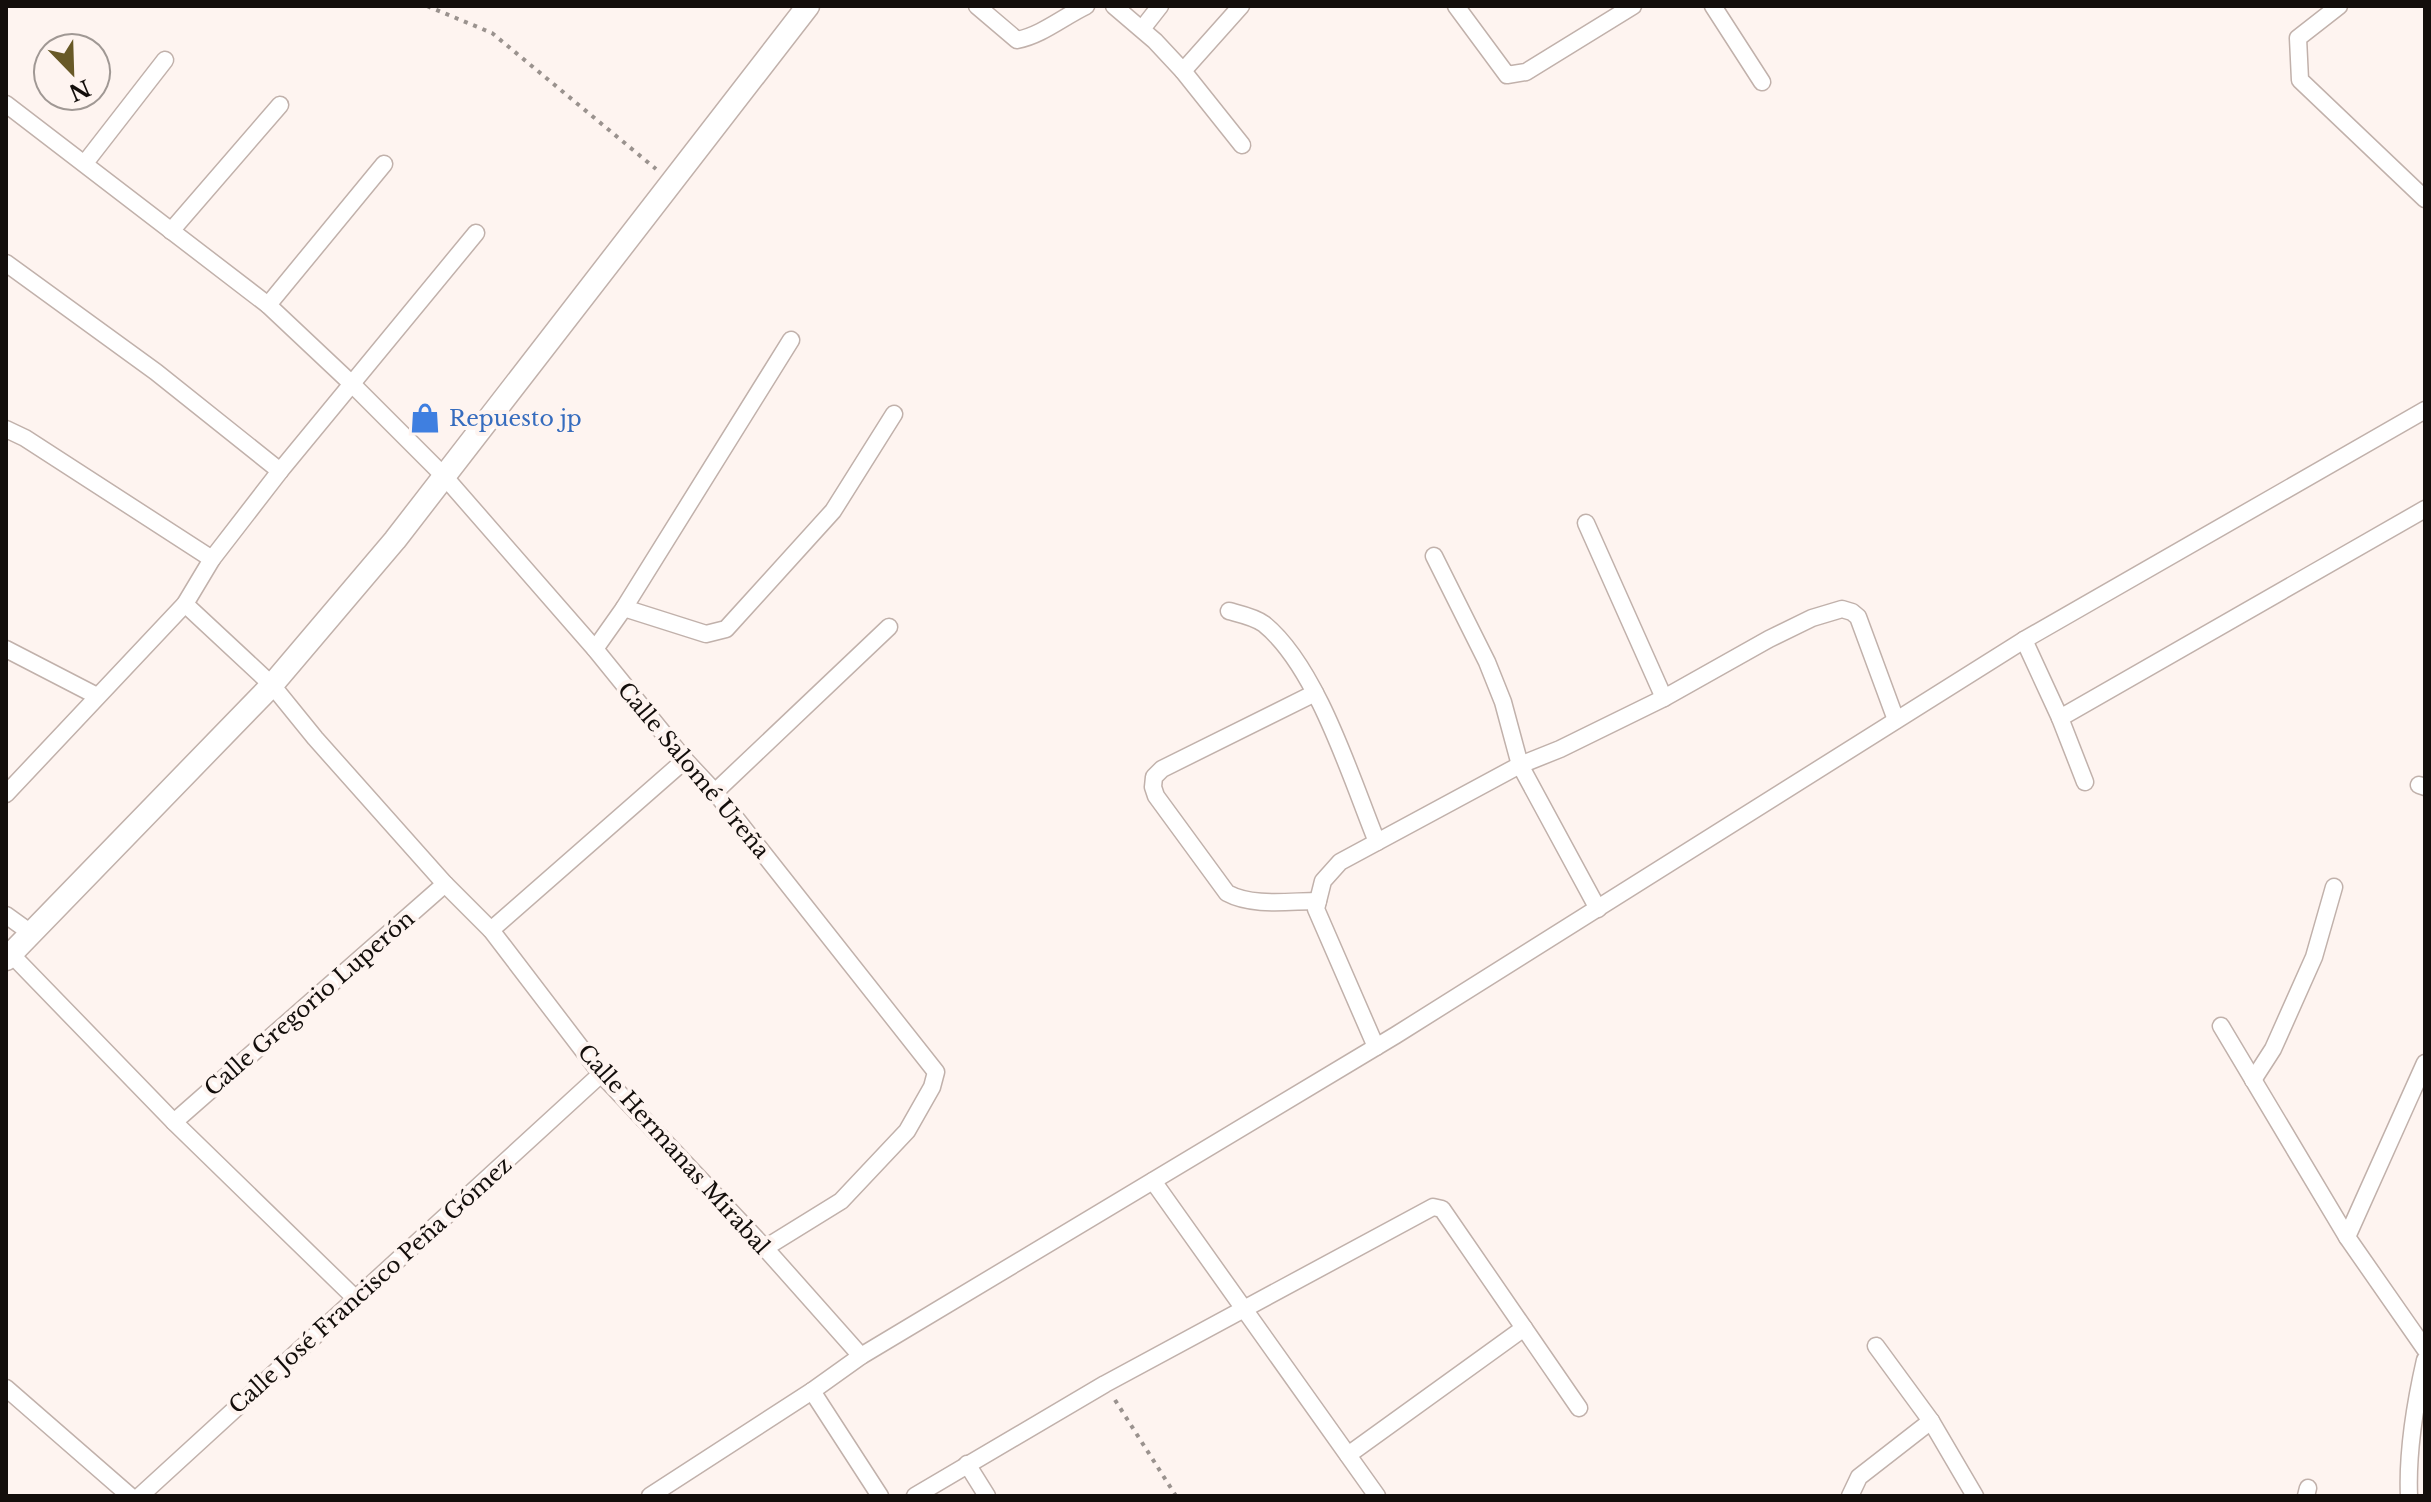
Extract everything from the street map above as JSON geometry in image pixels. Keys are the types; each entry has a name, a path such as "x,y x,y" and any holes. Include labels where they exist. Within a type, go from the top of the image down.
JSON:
{"street":[{"path":"355,1298 8,957 272,685 395,540 808,6"},
{"path":"977,6 1017,40 1034,37 1086,6"},
{"path":"1114,6 1142,29 1183,71 1242,145"},
{"path":"1142,29 1160,6"},
{"path":"1183,71 1241,6"},
{"path":"1456,6 1507,75 1526,72 1633,6"},
{"path":"1713,6 1762,82"},
{"path":"2339,6 2298,38 2300,80 2425,199"},
{"path":"85,163 165,60"},
{"name":"Calle Salomé Ureña","path":"6,104 268,305 444,476 715,792 936,1072 932,1087 907,1131 841,1201 765,1248"},
{"path":"171,231 280,105"},
{"path":"268,305 384,164"},
{"path":"6,794 185,604 212,559 280,471 476,233"},
{"path":"6,263 156,372 280,471"},
{"path":"595,649 624,608 791,340"},
{"path":"650,1496 861,1356 1376,1047 2024,640 2425,410"},
{"path":"624,608 706,634 726,629 833,511 894,414"},
{"path":"6,429 25,438 212,559"},
{"path":"2060,718 2425,509"},
{"path":"1586,523 1664,698"},
{"path":"1434,556 1487,662 1503,702 1520,765 1598,909"},
{"name":"Calle Hermanas Mirabal","path":"185,604 272,685 445,884 491,930 601,1074 765,1248 861,1356"},
{"path":"1376,1047 1316,909 1323,881 1340,862 1520,765 1664,698 1769,639 1812,618 1842,609 1858,617 1896,720"},
{"path":"1229,611 1261,621 1280,640 1315,693 1377,842"},
{"path":"715,792 889,627"},
{"path":"2024,640 2085,782"},
{"path":"6,649 97,696"},
{"path":"1315,693 1162,769 1154,777 1153,787 1156,796 1227,893 1236,898 1261,901 1318,901"},
{"path":"491,930 685,760"},
{"name":"Calle Gregorio Luperón","path":"174,1122 445,884"},
{"path":"2253,1080 2273,1049 2314,957 2334,887"},
{"path":"6,915 31,933"},
{"path":"2221,1026 2347,1237 2425,1349"},
{"path":"2347,1237 2425,1063"},
{"name":"Calle José Francisco Peña Gómez","path":"140,1496 601,1074"},
{"path":"1153,1181 1377,1496"},
{"path":"915,1496 1105,1384 1433,1207 1442,1209 1579,1408"},
{"path":"1348,1455 1524,1328"},
{"path":"1876,1346 1931,1421 1975,1496"},
{"path":"2409,1496 2408,1469 2425,1360"},
{"path":"812,1391 880,1496"},
{"path":"8,1395 130,1496"},
{"path":"1850,1496 1859,1477 1931,1421"},
{"path":"967,1464 987,1496"}],"path":[{"path":"427,6 492,33 670,181"},
{"path":"1105,1384 1176,1496"}],"place":[{"name":"Repuesto jp","path":"425,418"}]}
